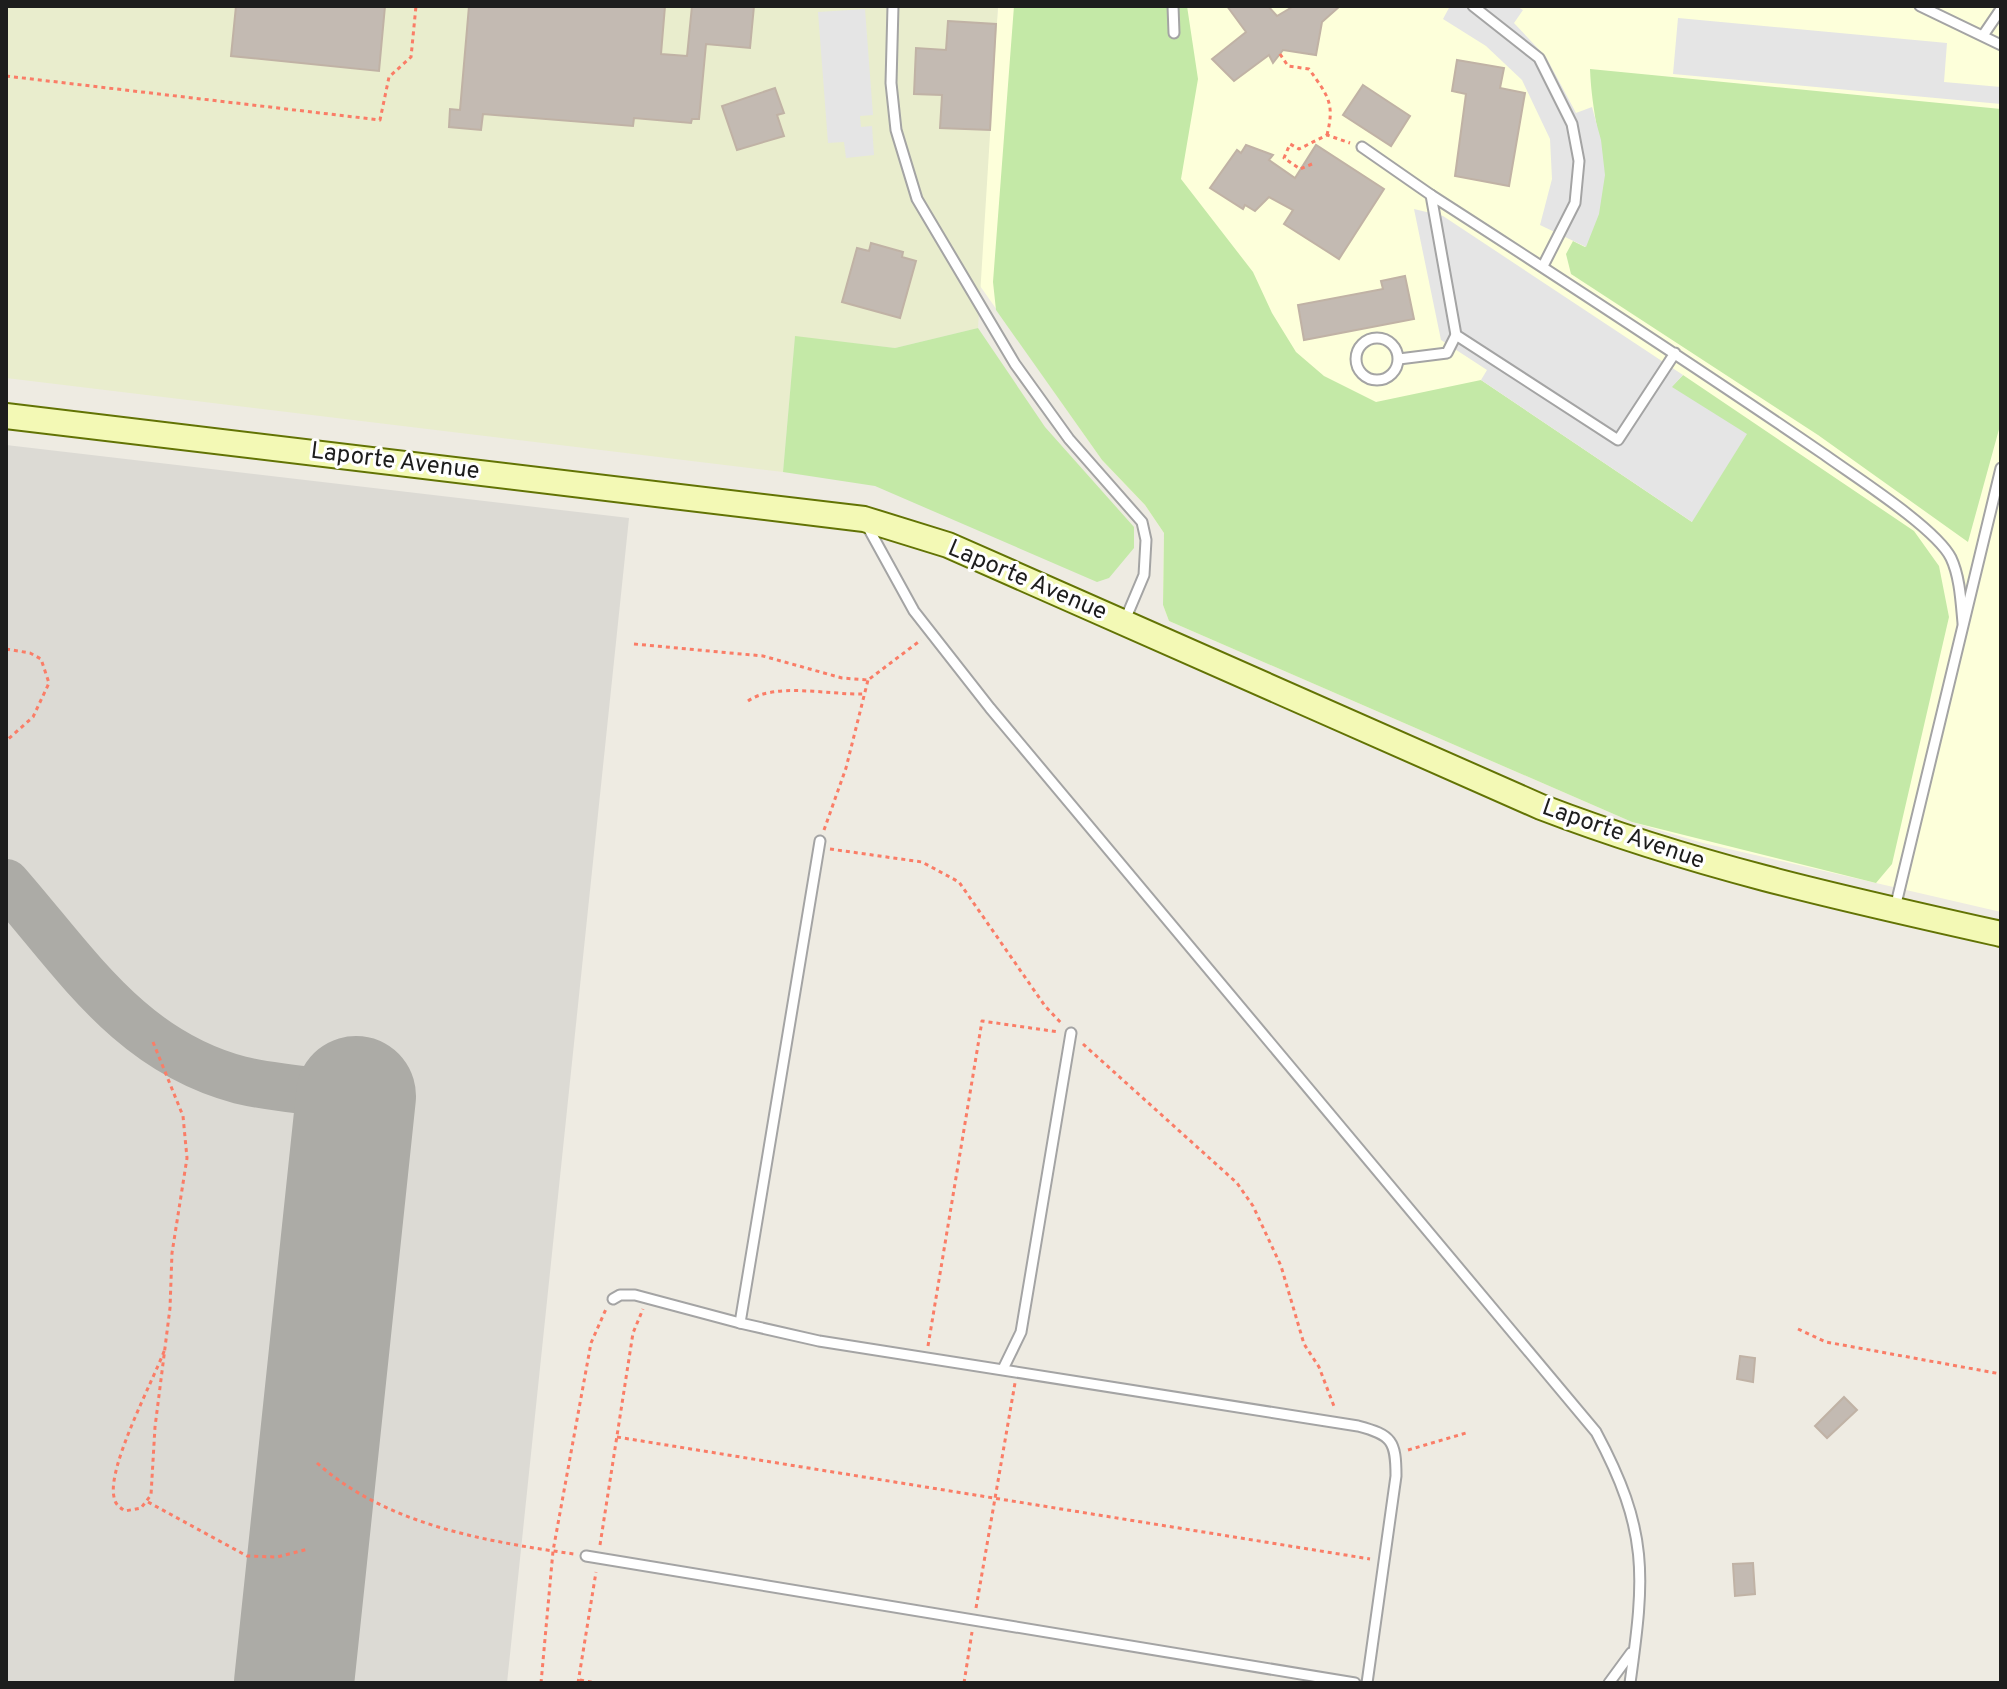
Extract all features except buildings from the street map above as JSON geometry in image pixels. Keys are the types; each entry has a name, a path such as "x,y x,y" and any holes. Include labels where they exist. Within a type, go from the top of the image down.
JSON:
{"street":[{"name":"Laporte Avenue","path":"6,416 864,519 948,545 1541,807 1633,842 1729,871 2001,934"}],"lane":[{"path":"893,6 891,83 896,130 917,199 1015,364 1069,439 1142,522 1146,540 1144,575 1124,623"},
{"path":"1173,6 1174,33"},
{"path":"1473,6 1539,58 1572,124 1579,161 1575,203 1543,266"},
{"path":"1920,6 1984,34 2001,45"},
{"path":"1984,34 2001,9"},
{"path":"1362,147 1675,353 1849,472 1918,524 1950,556 1960,589 1963,623"},
{"path":"1399,359 1447,353 1456,335 1431,195"},
{"path":"1456,335 1618,440 1675,353"},
{"path":"1375,338 1394,346 1399,359 1394,372 1383,380 1369,379 1356,363 1363,344 1375,338"},
{"path":"1894,910 2001,468"},
{"path":"864,519 887,567 930,632 990,708 1596,1432 1624,1486 1635,1520 1642,1576 1630,1683"},
{"path":"740,1323 819,844"},
{"path":"1003,1369 1021,1332 1071,1033"},
{"path":"613,1299 620,1295 648,1299 819,1341 1341,1424 1386,1436 1396,1453 1386,1562 1367,1683"},
{"path":"586,1556 1355,1683"},
{"path":"1609,1683 1635,1646"}],"path":[{"path":"6,76 380,120 389,77 411,57 416,6"},
{"path":"1280,54 1288,66 1309,69 1324,89 1334,111 1327,135"},
{"path":"1312,164 1300,169 1288,162 1284,158 1290,144 1299,149 1327,135 1362,147"},
{"path":"634,644 763,656 842,678 868,680 902,658 930,632"},
{"path":"6,649 30,653 41,659 49,683 33,717 6,741"},
{"path":"868,680 846,768 819,844 922,862 959,882 1045,1006 1237,1183 1253,1206 1281,1266 1304,1344 1319,1367 1341,1424"},
{"path":"748,701 765,692 863,694"},
{"path":"926,1358 982,1021 1071,1033"},
{"path":"148,1502 172,1253 188,1140 175,1093 153,1042"},
{"path":"541,1683 553,1551 591,1343 598,1322 613,1299"},
{"path":"596,1683 578,1682 633,1333 648,1299"},
{"path":"1798,1329 1826,1342 2001,1374"},
{"path":"148,1502 133,1511 125,1511 117,1505 113,1494 114,1481 165,1349"},
{"path":"964,1683 993,1499 1018,1372"},
{"path":"1396,1453 1466,1433"},
{"path":"617,1437 1386,1562"},
{"path":"317,1463 344,1487 383,1509 522,1546 586,1556"},
{"path":"148,1502 247,1556 277,1557 308,1549"}],"shaded area":[{"path":"6,6 998,6 978,328 895,348 795,337 783,472 6,378"},
{"path":"998,6 2001,6 2001,912 1703,843 1632,822 1169,621 1163,605 1164,533 1145,505 1102,460 978,283"},
{"path":"1450,6 1516,6 1523,10 1514,23 1546,57 1576,113 1592,107 1601,140 1605,175 1599,214 1586,247 1540,225 1552,179 1550,139 1522,80 1486,46 1443,19"},
{"path":"865,9 873,115 860,116 861,127 872,126 874,155 846,158 844,142 828,143 818,12"},
{"path":"1678,18 1947,43 1944,82 2001,87 2001,104 1673,74"},
{"path":"1414,209 1443,216 1683,375 1672,387 1747,434 1692,522 1481,380 1487,370 1441,340"},
{"path":"6,445 629,518 507,1683 6,1683"}],"green space":[{"path":"1014,6 1187,6 1198,79 1181,179 1253,272 1272,313 1296,352 1324,376 1376,402 1481,380 1692,522 1671,387 1683,375 1914,531 1939,566 1949,617 1892,864 1876,883 1632,822 1169,621 1163,605 1164,533 1145,505 1102,460 996,310 993,282"},
{"path":"1590,69 2001,109 2001,422 1968,542 1818,435 1571,274 1566,254 1573,241 1585,247 1601,197 1601,157"},
{"path":"978,328 1045,427 1134,527 1134,548 1109,578 1097,582 875,486 783,472 795,336 895,348"}],"taxiway":[{"path":"6,883 108,1001 167,1048 201,1067 240,1080 356,1096"}],"runway":[{"path":"294,1683 356,1096"}]}
